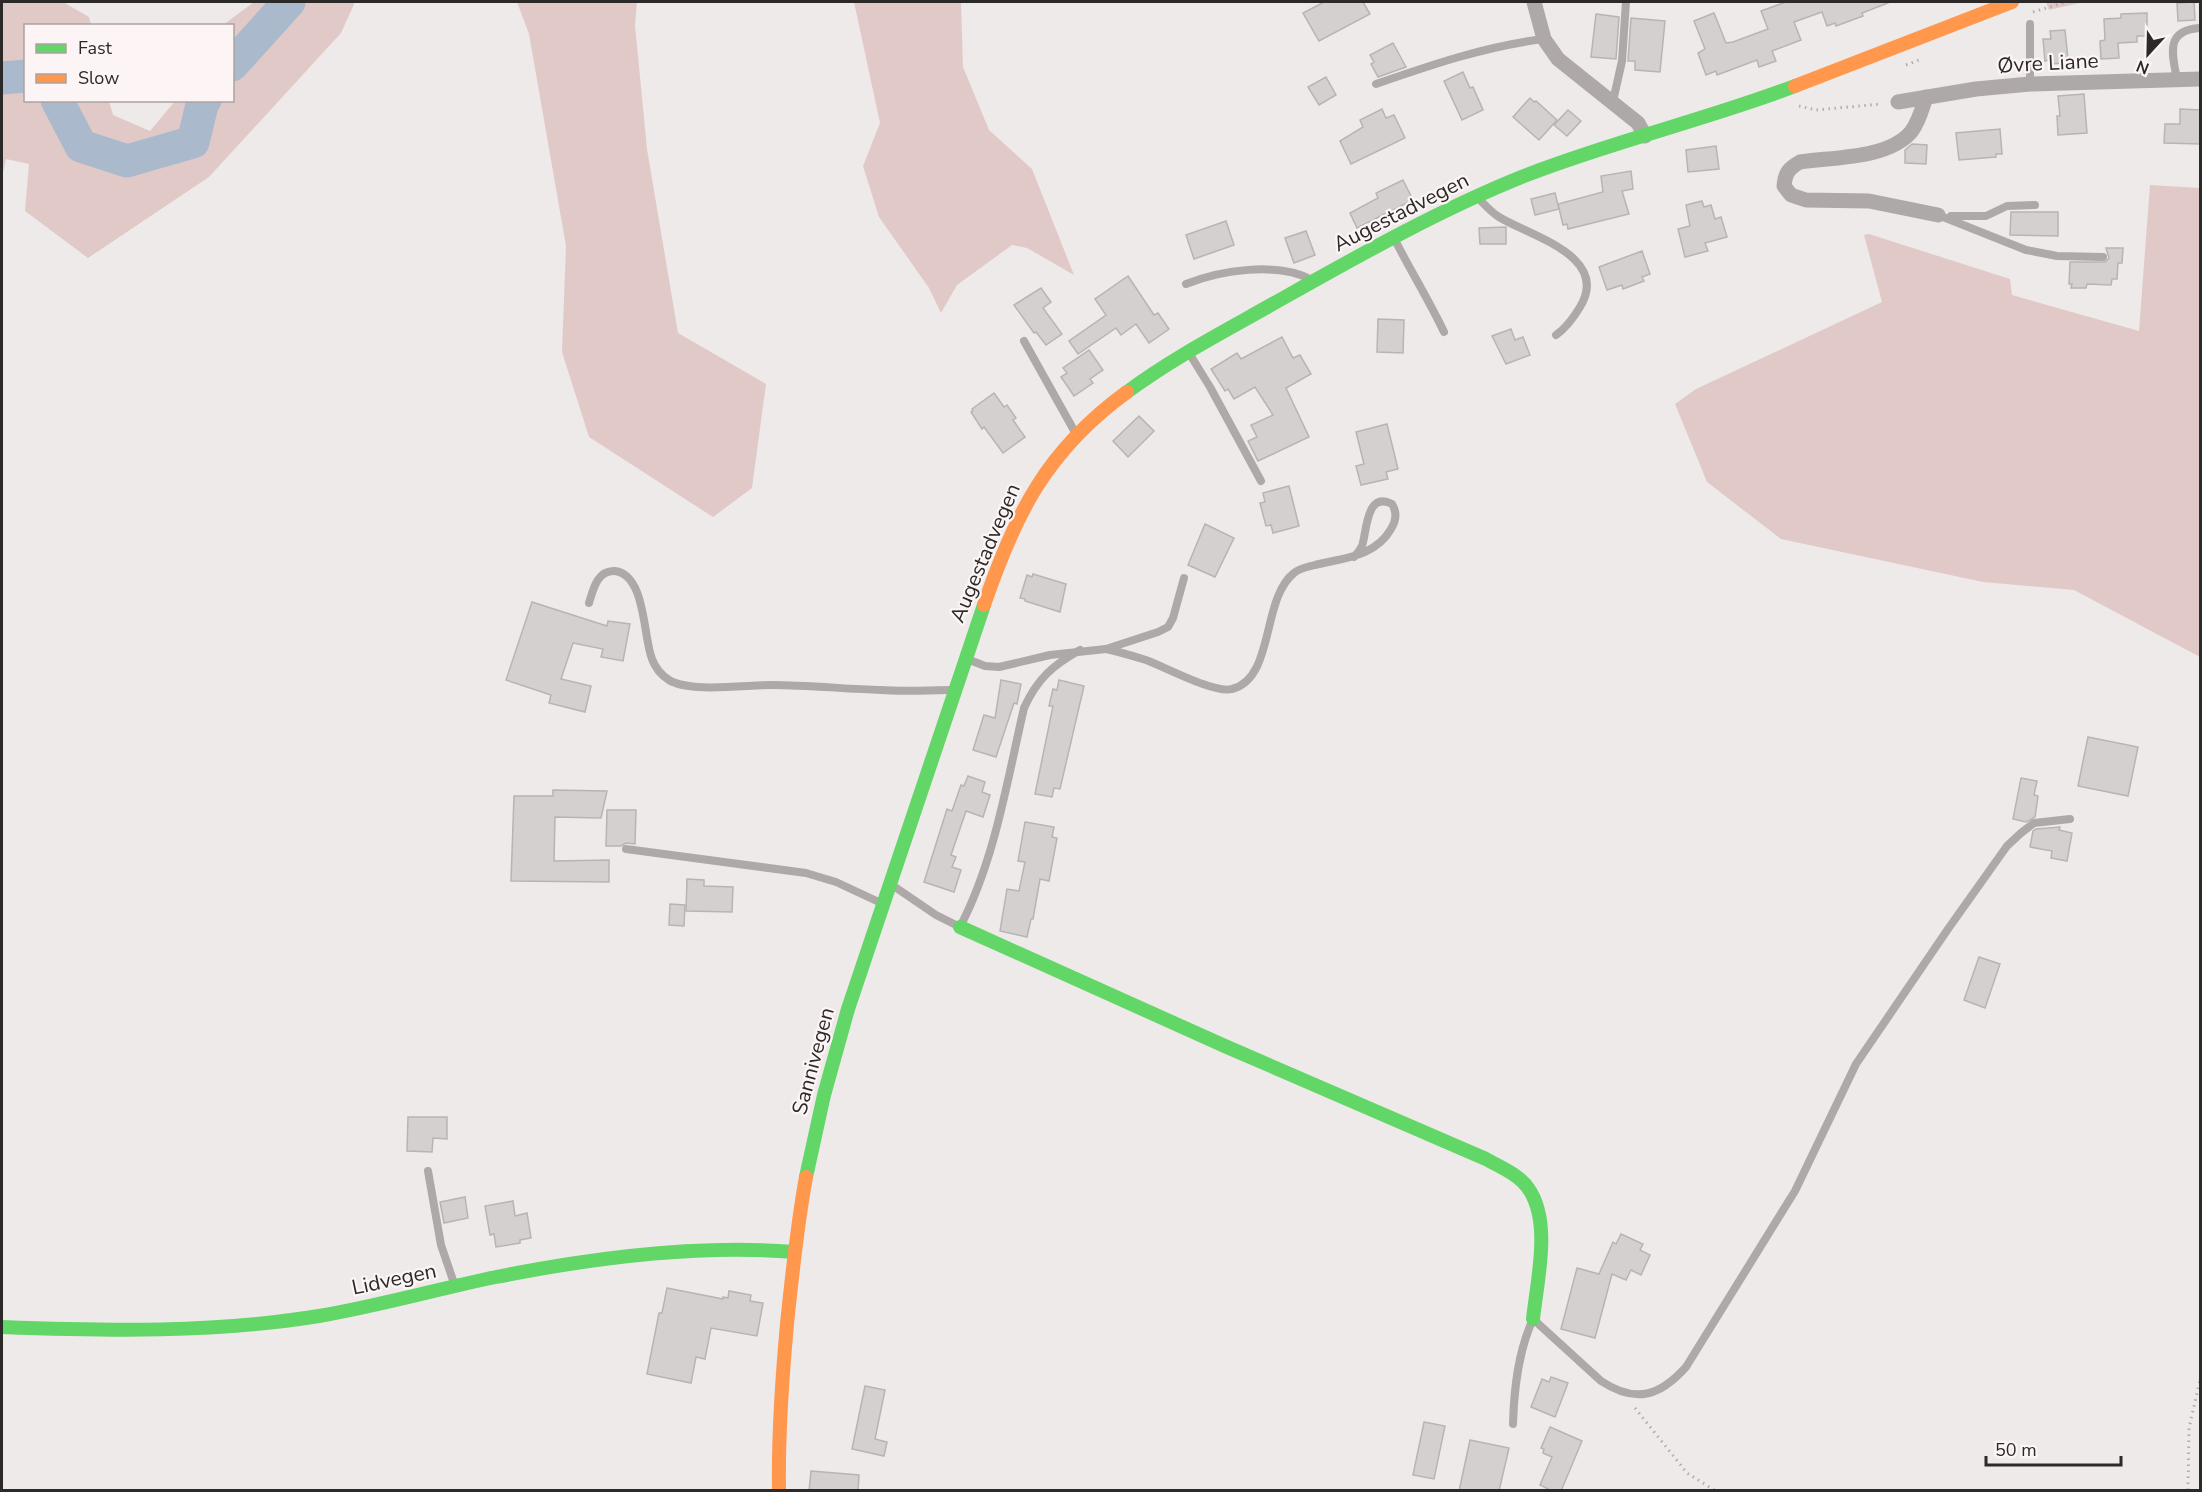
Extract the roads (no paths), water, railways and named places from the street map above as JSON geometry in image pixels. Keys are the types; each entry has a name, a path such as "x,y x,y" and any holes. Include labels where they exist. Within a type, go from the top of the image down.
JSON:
{"main road":[{"name":"Augestadvegen","path":"966,659 1019,515 1052,462 1095,417 1152,374 1314,280 1394,237 1477,197 1568,160 1770,96 1985,6 2013,2"},
{"name":"Sannivegen","path":"779,1491 778,1447 794,1252 804,1186 823,1099 882,903 966,659"},
{"path":"960,927 1227,1047 1486,1159 1517,1177 1534,1199 1541,1231 1533,1320"},
{"name":"Lidvegen","path":"2,1327 98,1331 210,1329 257,1325 366,1307 523,1272 668,1251 763,1248 794,1252"}],"street":[{"path":"1534,2 1545,39 1558,59 1638,123 1645,136"},
{"name":"Øvre Liane","path":"1898,102 1976,89 2030,84 2200,79"},
{"path":"1926,97 1919,119 1911,132 1899,142 1875,152 1800,162 1790,167 1784,186 1791,195 1806,200 1869,201 1938,215"}],"lane":[{"path":"1613,102 1622,61 1626,2"},
{"path":"2030,24 2030,84"},
{"path":"2177,80 2172,53 2173,44 2177,36 2190,29 2200,28"},
{"path":"1376,84 1435,63 1514,43 1545,39"},
{"path":"1477,197 1498,216 1562,249 1579,264 1587,287 1585,298 1567,325 1556,335"},
{"path":"1938,215 1986,216 2007,206 2035,205"},
{"path":"1938,215 2026,250 2057,256 2103,257"},
{"path":"1394,237 1444,332"},
{"path":"1186,284 1208,277 1275,269 1289,271 1314,280"},
{"path":"1024,341 1077,435"},
{"path":"1188,352 1210,387 1261,481"},
{"path":"1106,649 1144,660 1209,686 1229,690 1245,684 1250,679 1259,660 1278,594 1294,573 1302,568 1328,561 1354,557 1374,548 1389,534 1394,525 1396,510 1392,504 1381,501 1375,504 1367,519 1361,548 1354,557"},
{"path":"589,603 600,576 609,571 624,574 632,582 638,595 651,657 660,673 668,680 684,686 772,685 883,691 955,690"},
{"path":"966,659 985,666 999,667 1050,655 1106,649 1158,632 1168,627 1173,618 1184,578"},
{"path":"889,883 936,915 960,927 970,908 996,829 1024,708 1030,695 1056,663 1080,650"},
{"path":"1513,1424 1514,1391 1525,1337 1533,1320 1601,1381 1623,1393 1652,1394 1665,1388 1686,1367 1795,1191 1856,1064 1948,928 2007,846 2020,833 2034,823 2070,819"},
{"path":"626,849 806,873 836,882 882,903"},
{"path":"428,1171 441,1245 455,1287"}],"waterway":[{"path":"234,63 289,2"},
{"path":"2,78 24,76"},
{"path":"58,102 81,146 127,161 193,142 204,102"}]}
